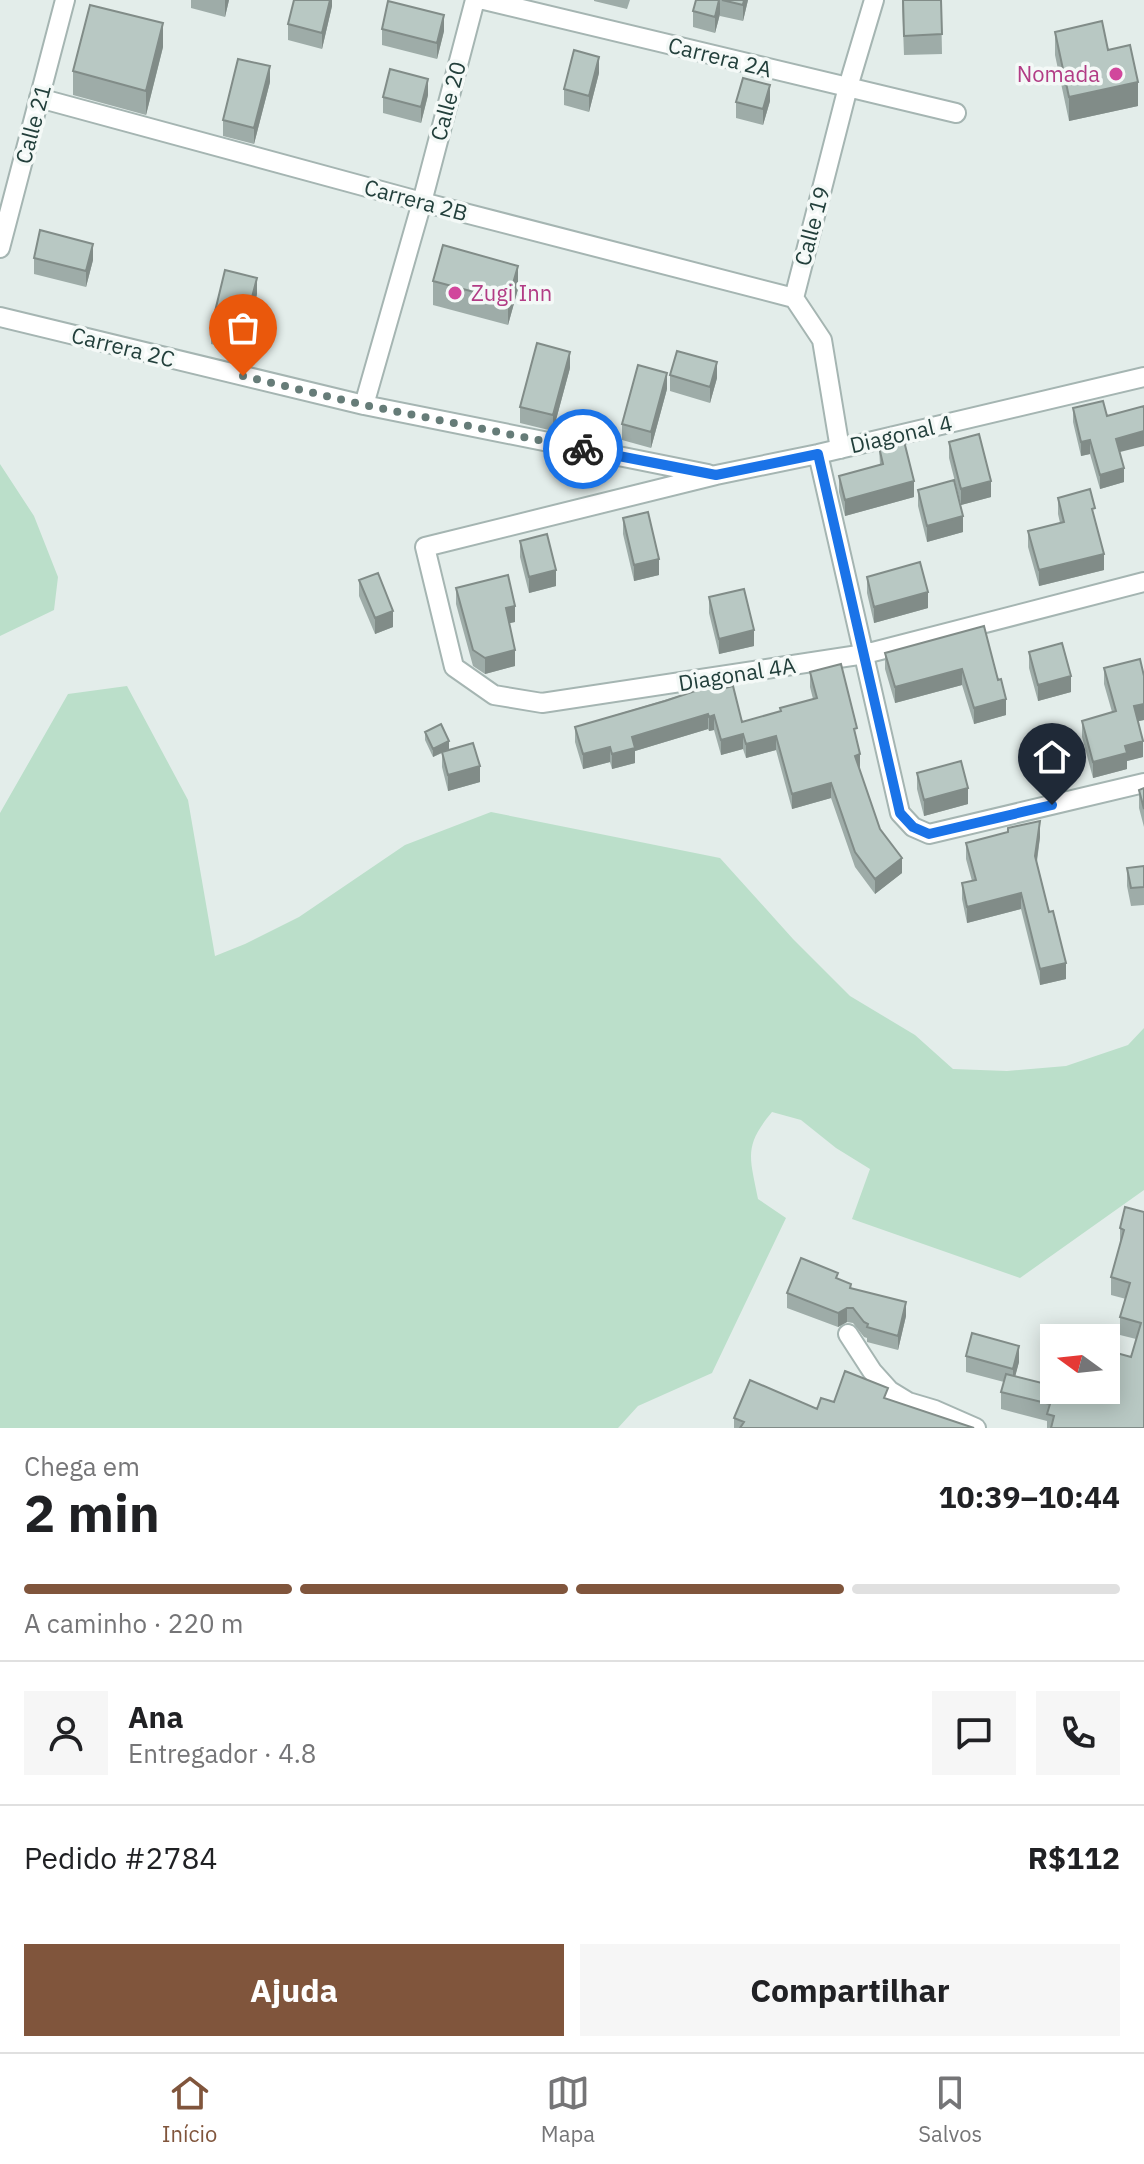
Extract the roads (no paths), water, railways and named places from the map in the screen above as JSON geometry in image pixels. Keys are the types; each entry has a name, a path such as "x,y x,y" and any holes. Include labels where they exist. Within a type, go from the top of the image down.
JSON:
{"street":[{"name":"Calle 21","path":"0,248 65,0"},
{"name":"Calle 20","path":"364,405 475,0"},
{"name":"Carrera 2A","path":"484,0 956,113"},
{"name":"Calle 19","path":"794,298 848,87 874,0"},
{"name":"Carrera 2B","path":"39,98 422,202 794,298"},
{"path":"794,298 822,340 840,449"},
{"name":"Carrera 2C","path":"0,317 364,405 716,475"},
{"name":"Diagonal 4","path":"425,547 716,475 1144,377"},
{"path":"818,454 900,813 913,827 929,834 1144,783"},
{"name":"Diagonal 4A","path":"425,547 454,667 494,695 542,703 865,654 1144,582"},
{"path":"848,1334 872,1371 890,1391 908,1402 976,1428"}],"place":[{"name":"Nomada","path":"1116,74"},
{"name":"Zugi Inn","path":"455,293"}]}
